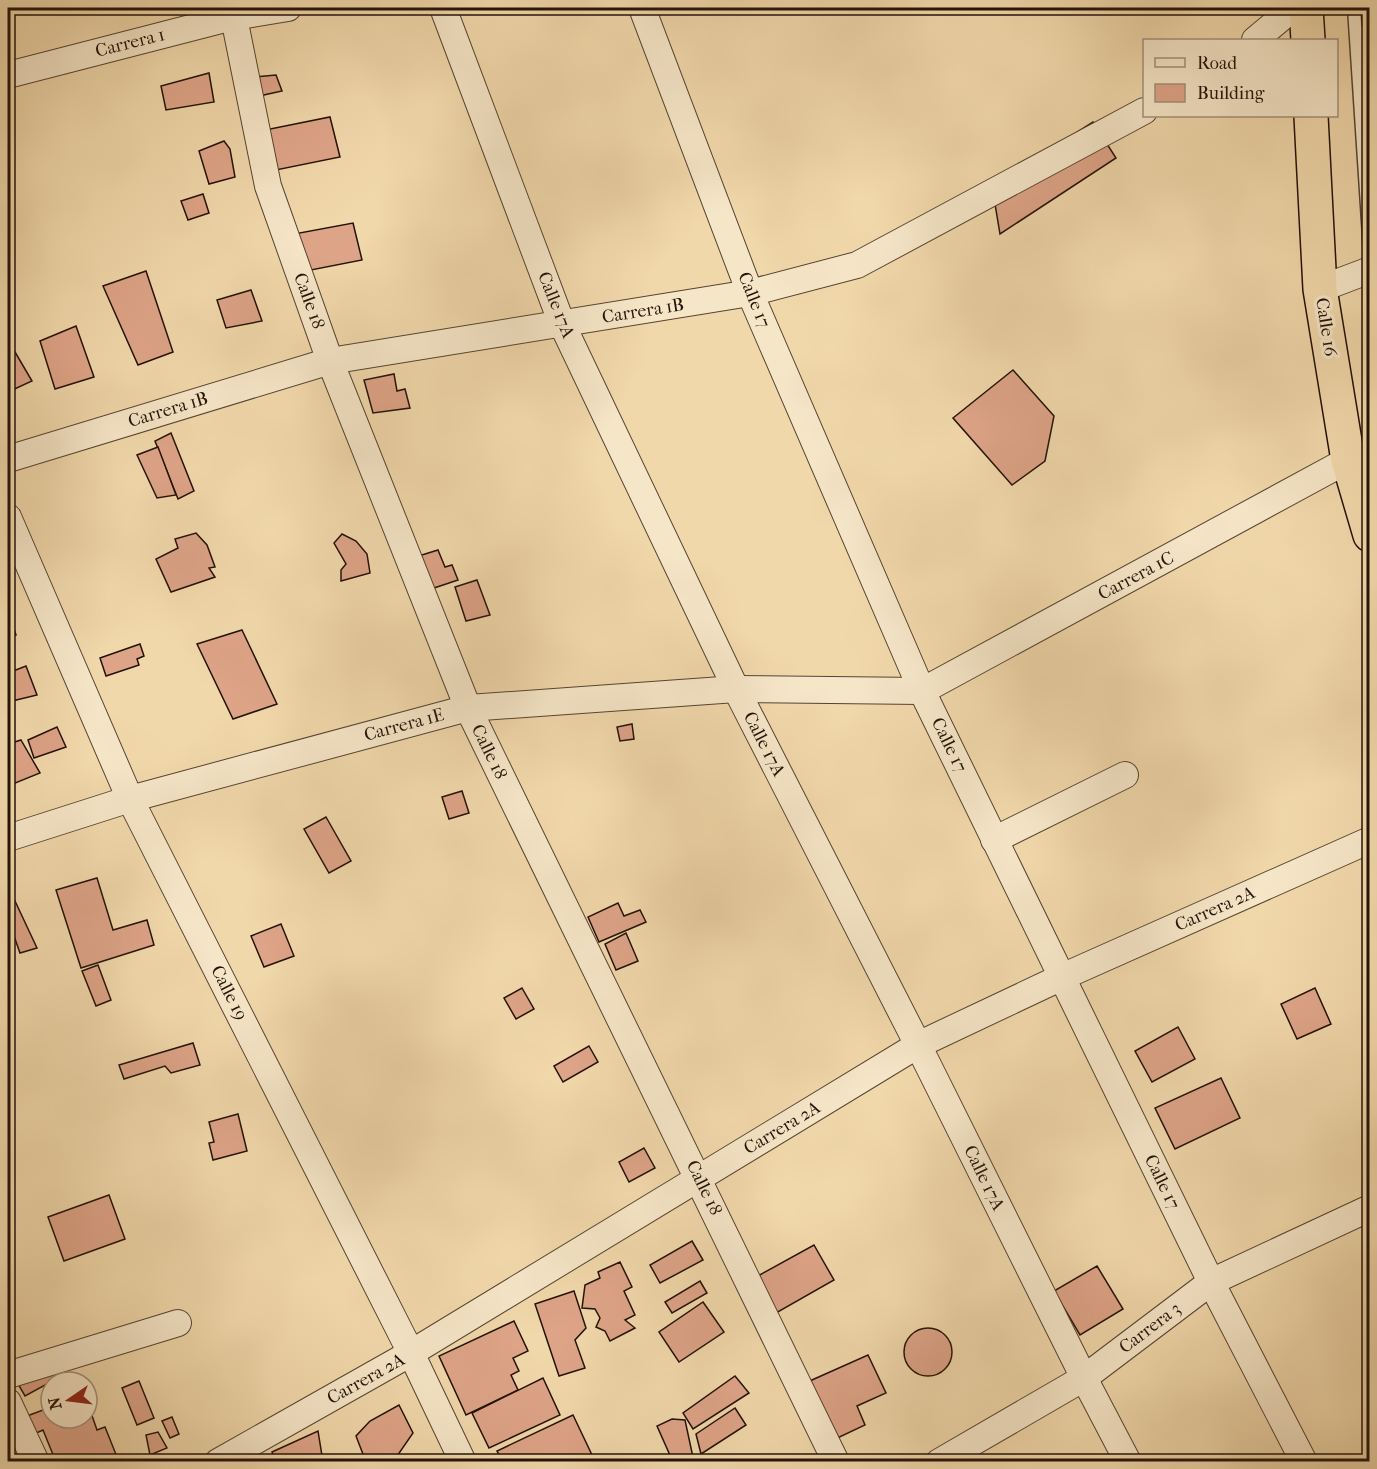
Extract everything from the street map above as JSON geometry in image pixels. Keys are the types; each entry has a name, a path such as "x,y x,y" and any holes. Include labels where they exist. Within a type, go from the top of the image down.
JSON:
{"highway":[{"path":"1306,8 1308,39"},
{"name":"Calle 16","path":"1311,117 1320,289 1348,460 1370,535"}],"street":[{"name":"Carrera 1","path":"8,75 232,12 288,8"},
{"name":"Calle 17A","path":"443,8 562,324 736,689 1128,1461"},
{"name":"Calle 17","path":"642,8 750,293 922,691 1211,1281 1304,1461"},
{"path":"1256,39 1293,8"},
{"name":"Calle 18","path":"232,12 268,186 330,361 468,708 836,1461"},
{"name":"Carrera 1B","path":"8,459 330,361 750,293 857,265 1143,112"},
{"path":"1320,289 1370,270"},
{"name":"Carrera 1C","path":"922,691 1348,460"},
{"name":"Calle 19","path":"8,517 130,799 411,1353 463,1461"},
{"name":"Carrera 1E","path":"8,838 130,799 468,708 736,689 922,691"},
{"path":"994,840 1125,775"},
{"name":"Carrera 2A","path":"218,1461 411,1353 918,1045 1062,977 1370,840"},
{"name":"Carrera 3","path":"939,1461 1084,1378 1211,1281 1370,1208"},
{"path":"8,1375 178,1323"},
{"path":"8,1402 36,1461"}],"lane":[{"path":"1354,8 1370,252"},
{"path":"1356,33 1370,32"}],"building":[{"path":"209,73 214,102 166,110 161,86"},
{"path":"276,75 282,91 259,96 254,77"},
{"path":"330,117 340,157 276,170 265,130"},
{"path":"1093,122 1116,158 1000,234 992,186"},
{"path":"224,141 230,149 235,177 209,184 199,151"},
{"path":"203,194 209,213 188,220 181,201"},
{"path":"353,223 362,260 306,271 294,234"},
{"path":"146,271 173,352 138,365 103,286"},
{"path":"251,290 262,321 226,328 217,300"},
{"path":"76,326 94,377 55,389 40,341"},
{"path":"8,340 32,381 8,392"},
{"path":"1013,370 1054,416 1045,461 1012,485 953,418"},
{"path":"394,374 397,391 405,389 410,408 373,413 364,380"},
{"path":"171,433 194,491 178,499 155,441"},
{"path":"158,447 176,495 157,498 137,455"},
{"path":"196,533 207,545 215,567 209,568 215,577 171,592 156,559 178,548 175,539"},
{"path":"342,534 356,541 367,554 370,573 341,581 341,570 346,564 334,543"},
{"path":"438,550 445,567 452,565 458,580 422,592 409,559"},
{"path":"477,580 490,615 466,621 455,587"},
{"path":"10,616 16,635 8,637 8,617"},
{"path":"242,630 277,704 233,719 197,644"},
{"path":"8,637 13,651 8,653"},
{"path":"140,644 144,656 137,659 139,665 106,676 100,658"},
{"path":"26,666 37,695 8,702 8,673"},
{"path":"632,724 634,739 620,741 617,727"},
{"path":"57,727 66,747 34,758 28,740"},
{"path":"21,740 40,773 8,786 8,744"},
{"path":"462,791 469,813 449,819 442,797"},
{"path":"326,817 351,861 329,873 304,829"},
{"path":"97,878 113,930 147,920 154,945 81,968 56,890"},
{"path":"15,901 37,948 20,953 8,919 8,903"},
{"path":"618,903 624,916 640,910 646,922 599,942 588,917"},
{"path":"281,924 294,956 264,967 251,936"},
{"path":"626,933 638,961 616,970 605,944"},
{"path":"98,965 111,1000 96,1006 82,971"},
{"path":"522,988 534,1009 516,1019 504,998"},
{"path":"1315,988 1331,1024 1297,1039 1281,1004"},
{"path":"1178,1027 1195,1059 1152,1082 1135,1051"},
{"path":"193,1043 200,1065 171,1073 165,1066 124,1079 119,1065"},
{"path":"589,1046 598,1062 563,1082 554,1066"},
{"path":"1221,1078 1240,1118 1175,1149 1155,1108"},
{"path":"238,1114 247,1151 213,1160 209,1143 214,1142 209,1122"},
{"path":"644,1148 655,1168 629,1182 619,1162"},
{"path":"109,1195 125,1239 64,1261 48,1217"},
{"path":"692,1241 703,1260 660,1283 650,1265"},
{"path":"814,1245 834,1280 776,1313 756,1277"},
{"path":"620,1262 632,1287 624,1291 635,1315 625,1320 635,1328 610,1341 605,1331 596,1327 600,1318 595,1309 582,1308 585,1285 600,1278 598,1272"},
{"path":"1097,1266 1123,1309 1080,1335 1054,1291"},
{"path":"700,1281 707,1293 672,1313 665,1302"},
{"path":"574,1291 586,1328 575,1340 585,1368 559,1376 535,1304"},
{"path":"703,1302 724,1332 679,1362 659,1332"},
{"path":"514,1321 528,1351 513,1358 519,1371 511,1375 518,1390 466,1415 439,1356"},
{"path":"923,1328 933,1328 945,1335 952,1347 952,1357 945,1369 933,1376 923,1376 908,1365 904,1357 904,1347 915,1332"},
{"path":"868,1355 886,1393 857,1406 865,1425 829,1442 803,1384"},
{"path":"49,1357 56,1370 39,1370 39,1388 25,1396 14,1377"},
{"path":"735,1376 749,1393 693,1429 683,1413"},
{"path":"543,1378 560,1415 489,1448 472,1413"},
{"path":"139,1381 154,1418 137,1425 122,1388"},
{"path":"399,1405 413,1433 393,1462 366,1462 356,1436 370,1421"},
{"path":"735,1408 746,1425 701,1454 696,1434"},
{"path":"39,1412 39,1430 43,1430 34,1434 27,1416"},
{"path":"573,1415 592,1455 579,1462 503,1462 497,1451"},
{"path":"172,1417 179,1434 170,1438 162,1421"},
{"path":"672,1419 685,1420 694,1462 673,1462 657,1426"},
{"path":"105,1427 119,1462 56,1462 43,1430 99,1430"},
{"path":"318,1431 323,1462 276,1462 272,1452"},
{"path":"158,1432 167,1448 150,1455 146,1435"}]}
